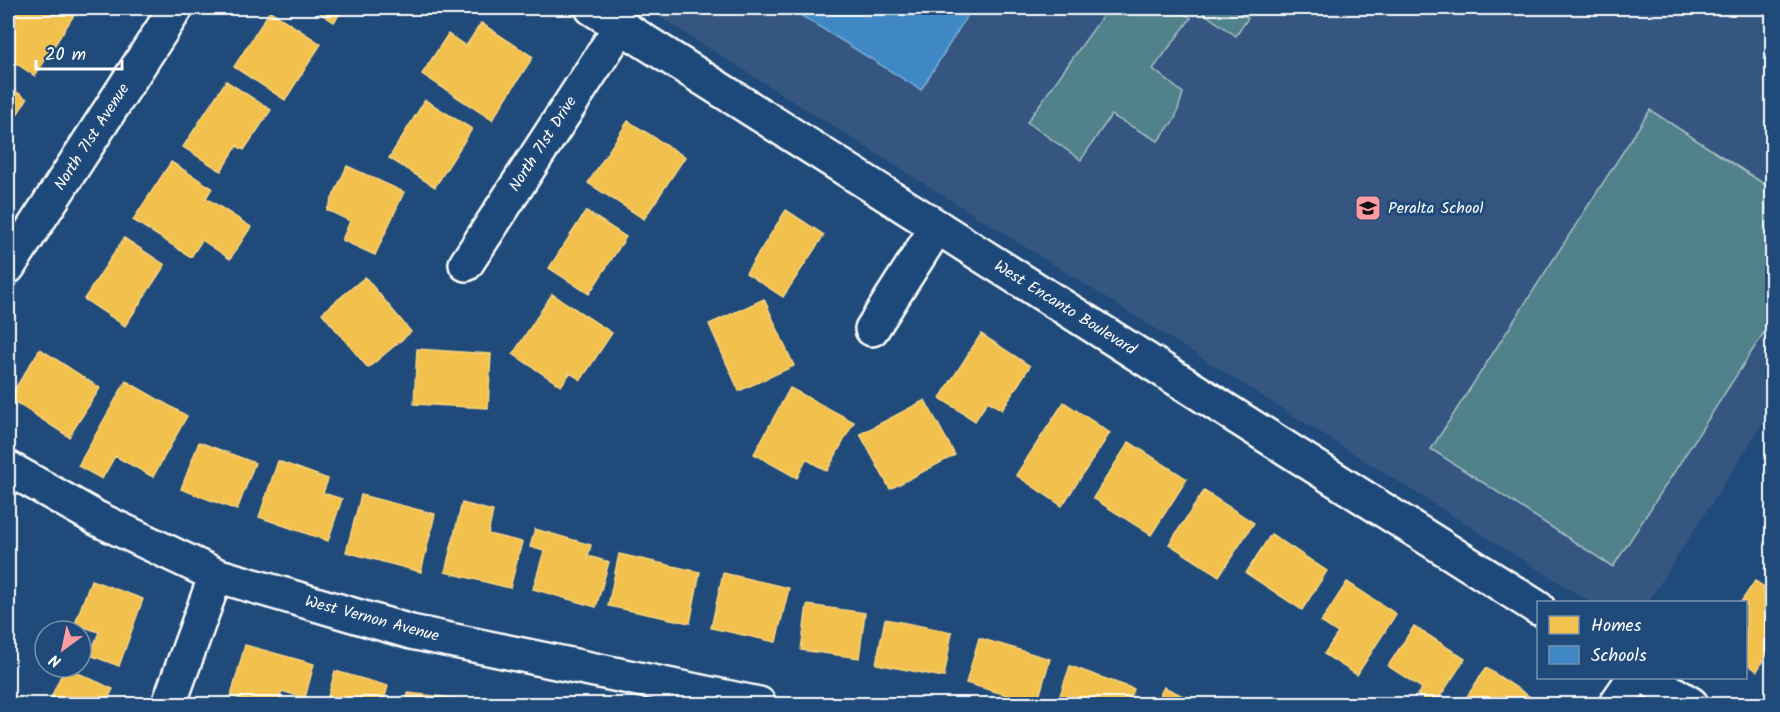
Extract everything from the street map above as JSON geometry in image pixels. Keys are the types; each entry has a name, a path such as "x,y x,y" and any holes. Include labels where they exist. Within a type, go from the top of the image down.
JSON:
{"street":[{"name":"North 71st Avenue","path":"8,267 176,8"},
{"name":"West Encanto Boulevard","path":"592,8 1537,607"},
{"name":"North 71st Drive","path":"466,264 621,26"},
{"path":"872,329 938,227"},
{"name":"West Vernon Avenue","path":"8,468 98,519 216,575 411,632 759,705"},
{"path":"169,705 216,575"},
{"path":"1616,705 1633,679"},
{"path":"1650,679 1691,705"}],"shaded area":[{"name":"Peralta School","path":"645,8 1772,8 1772,409 1649,601 1588,601"}],"green space":[{"path":"1130,8 1176,8 1191,18 1153,69 1183,93 1175,119 1158,141 1111,115 1081,160 1027,122 1107,10 1126,14"},
{"path":"1196,8 1232,8 1248,18 1236,36"},
{"path":"1650,110 1772,189 1772,320 1613,567 1431,449"}],"building: Homes":[{"path":"8,8 62,8 74,15 35,76 8,58"},
{"path":"312,8 344,8 334,22"},
{"path":"270,11 321,44 285,100 234,67"},
{"path":"481,23 533,57 492,120 422,74 448,34 466,46"},
{"path":"226,81 271,110 244,150 237,146 221,171 183,147"},
{"path":"8,86 27,99 8,129"},
{"path":"425,100 472,129 435,187 389,158"},
{"path":"628,121 685,157 644,219 588,183"},
{"path":"171,162 212,188 206,198 251,227 230,259 202,240 191,257 133,220"},
{"path":"347,166 404,192 375,255 342,240 350,221 327,210"},
{"path":"786,210 824,235 783,297 746,273"},
{"path":"586,211 626,237 589,294 549,268"},
{"path":"124,238 165,265 125,326 84,299"},
{"path":"365,277 411,332 368,368 322,313"},
{"path":"552,294 612,333 581,380 570,373 561,386 513,354"},
{"path":"764,299 794,366 739,391 709,324"},
{"path":"981,334 1030,366 1002,410 988,401 975,421 940,398"},
{"path":"40,349 100,388 69,437 9,398"},
{"path":"417,349 491,354 488,408 414,404"},
{"path":"126,381 187,416 153,477 115,456 102,479 78,466"},
{"path":"790,388 854,422 827,471 806,459 797,478 754,454"},
{"path":"925,400 955,455 890,489 860,434"},
{"path":"1064,402 1110,433 1062,506 1016,475"},
{"path":"199,442 255,463 237,510 181,489"},
{"path":"1129,442 1187,479 1151,535 1093,498"},
{"path":"278,461 328,479 323,493 342,499 328,541 259,517"},
{"path":"1204,491 1254,523 1219,576 1169,544"},
{"path":"361,495 435,514 421,572 346,552"},
{"path":"462,503 493,511 488,534 522,542 510,588 445,572"},
{"path":"535,529 591,545 588,556 609,562 596,607 533,589 544,551 530,547"},
{"path":"1271,534 1327,571 1302,610 1246,573"},
{"path":"619,554 700,572 690,623 608,606"},
{"path":"723,573 789,588 776,642 711,628"},
{"path":"91,580 143,599 119,666 93,656 93,647 99,632 93,630 93,619 77,619"},
{"path":"1755,581 1772,592 1772,646 1757,671 1747,664 1747,601 1742,601"},
{"path":"1347,582 1396,614 1357,675 1324,654 1338,633 1321,622"},
{"path":"807,605 865,613 859,658 801,650"},
{"path":"885,619 952,632 944,677 876,664"},
{"path":"1414,626 1465,659 1435,704 1417,695 1422,688 1388,666"},
{"path":"979,638 1050,659 1037,704 966,683"},
{"path":"245,645 314,664 305,698 282,691 278,704 260,704 231,696"},
{"path":"1070,666 1134,689 1128,704 1057,704"},
{"path":"1486,668 1541,704 1462,704"},
{"path":"335,671 388,686 383,704 326,704"},
{"path":"59,679 91,679 113,689 105,704 48,704"},
{"path":"1164,687 1200,704 1155,704"},
{"path":"408,693 478,701 478,704 406,704"}],"building: Schools":[{"path":"789,8 972,8 921,90"}],"place":[{"name":"Peralta School","path":"1368,208"}]}
